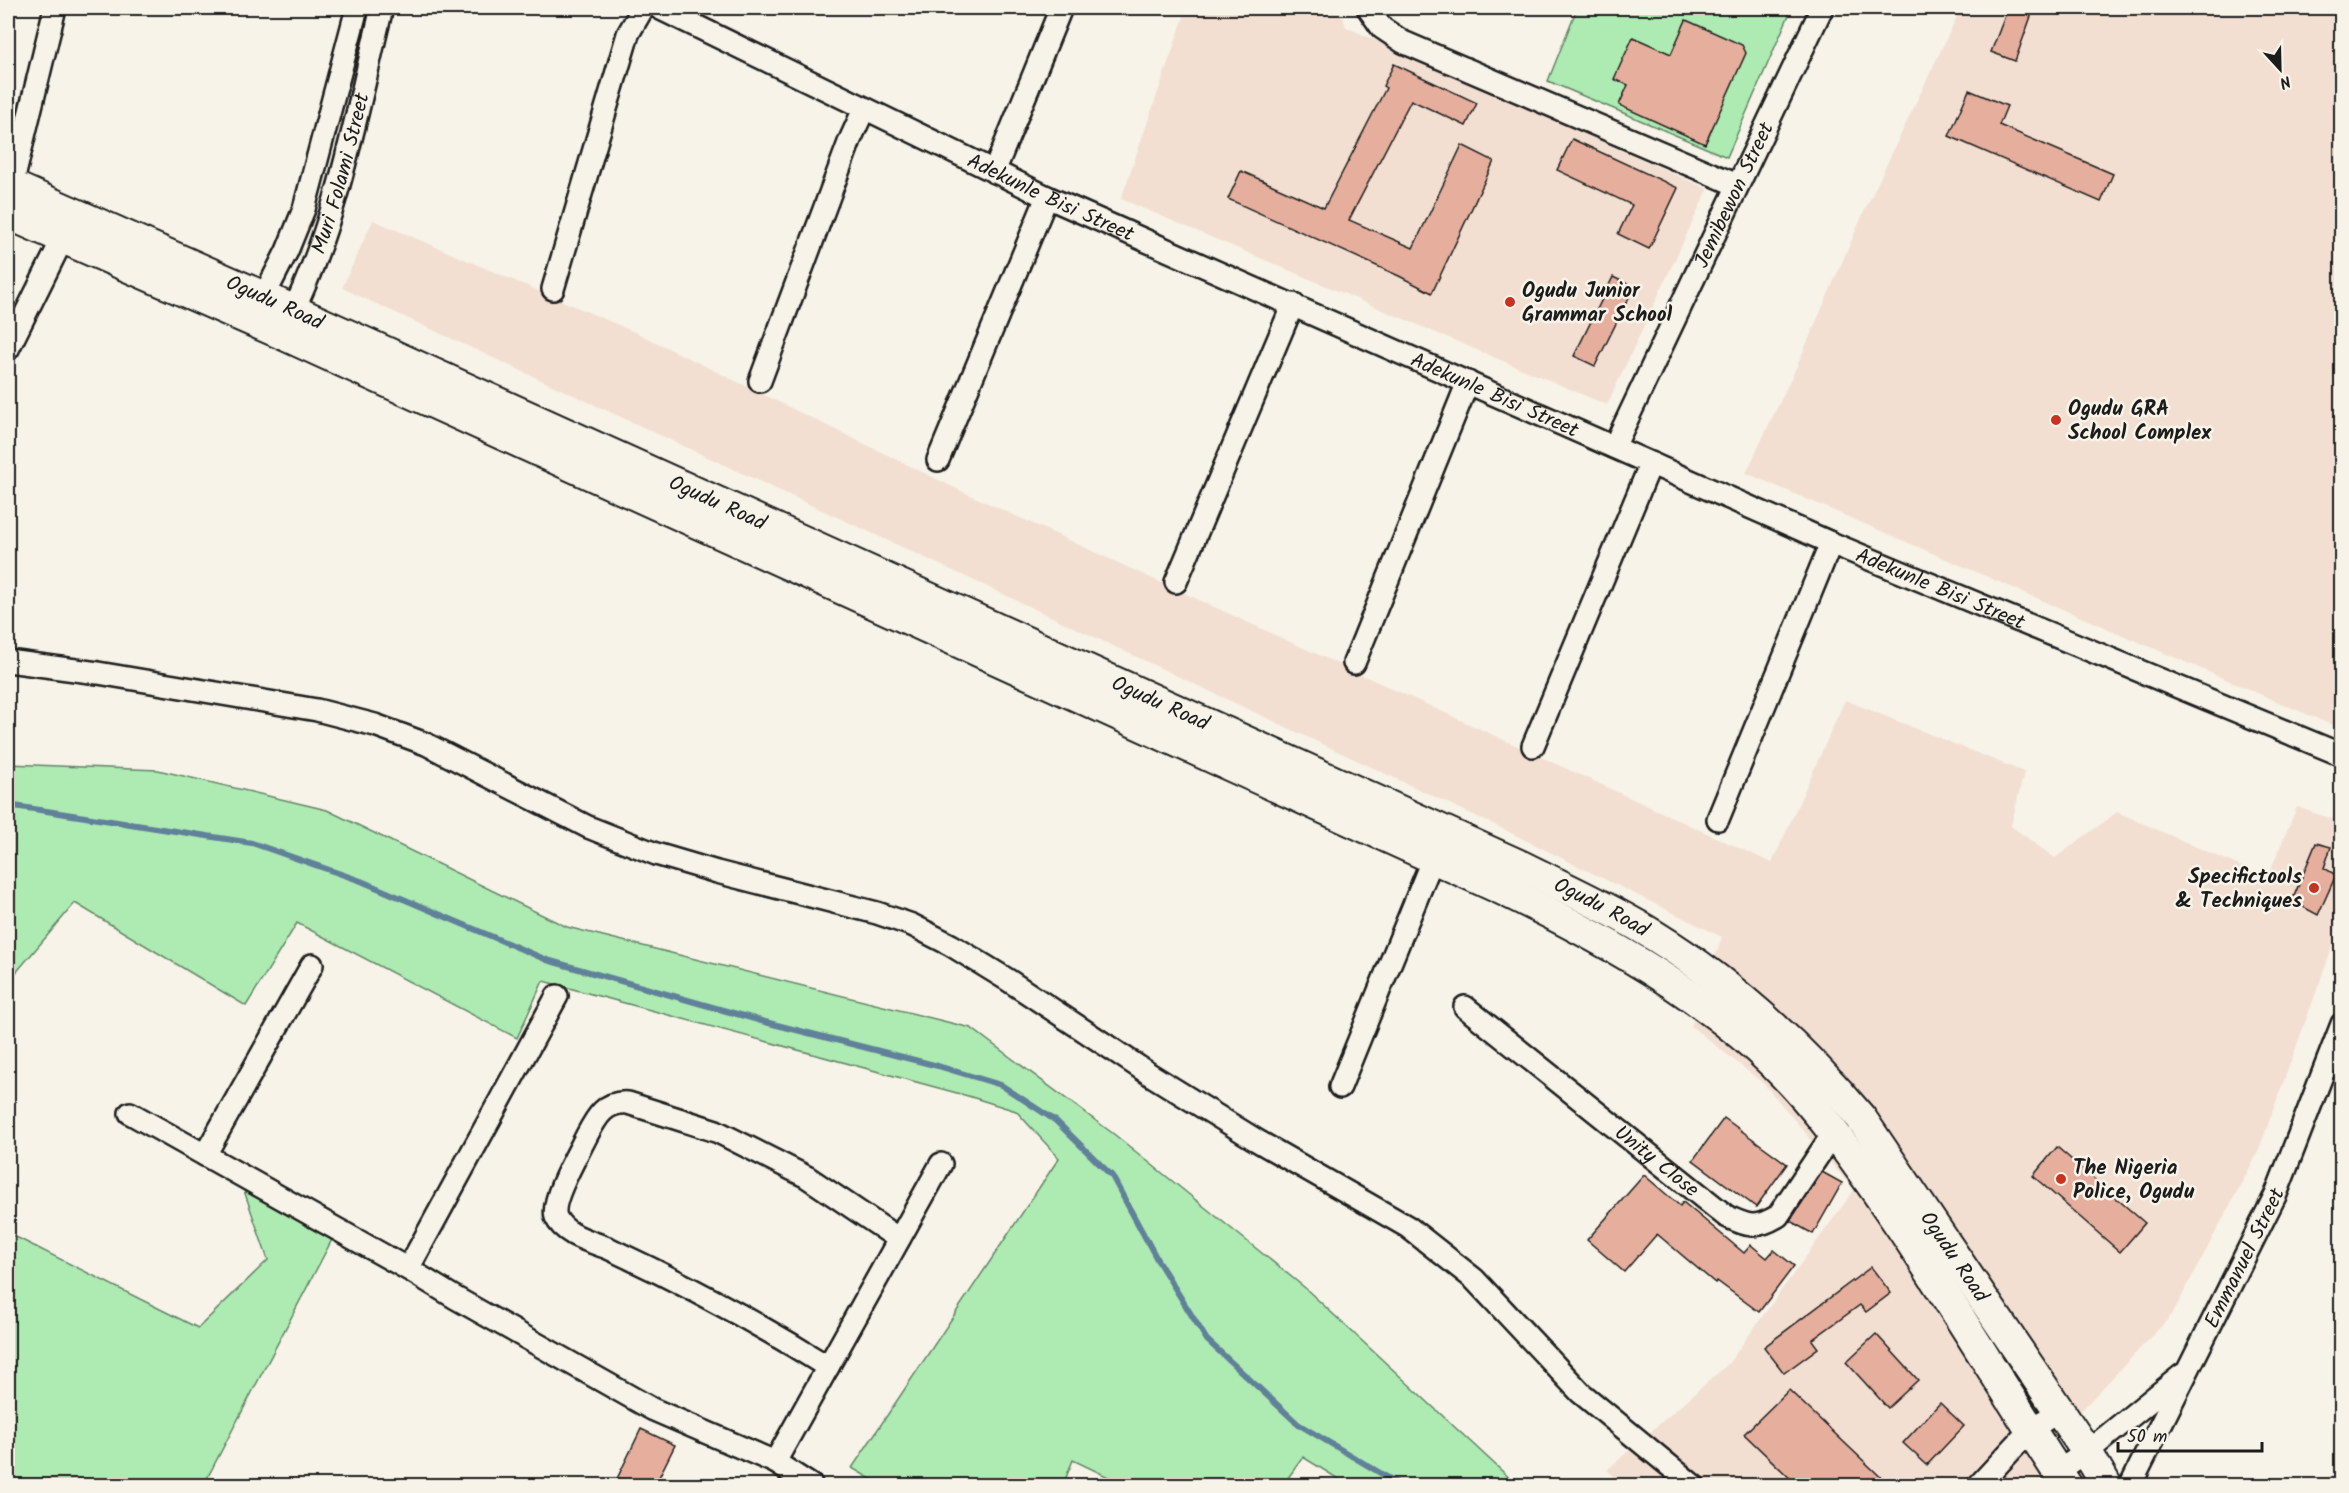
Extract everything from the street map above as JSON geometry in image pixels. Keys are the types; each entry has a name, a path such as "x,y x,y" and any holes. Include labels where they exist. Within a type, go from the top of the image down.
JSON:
{"main road":[{"name":"Ogudu Road","path":"9,194 63,238 258,309"},
{"name":"Ogudu Road","path":"9,194 1302,783 1595,902 1641,928 1723,985 1803,1055 1834,1086 1861,1118 2107,1485"},
{"name":"Ogudu Road","path":"1302,783 1433,858 1554,914 1646,967 1698,1002 1745,1038 1809,1102 1834,1132 1936,1280 2062,1478"}],"street":[{"path":"9,194 55,8"},
{"path":"258,309 287,251 304,209 357,8"},
{"name":"Muri Folami Street","path":"288,322 315,264 330,220 382,8"},
{"path":"553,289 628,34 643,8"},
{"name":"Adekunle Bisi Street","path":"659,8 1047,197 1831,543 2342,755"},
{"path":"994,172 1061,8"},
{"path":"1368,8 1382,28 1403,42 1737,185"},
{"name":"Jemibewon Street","path":"1614,447 1822,8"},
{"path":"760,381 850,140 864,109"},
{"path":"938,460 1047,197"},
{"path":"8,349 63,238"},
{"path":"1176,582 1293,304"},
{"path":"1354,663 1468,382"},
{"path":"1533,746 1650,463"},
{"path":"1718,819 1831,543"},
{"path":"8,661 98,673 317,710 375,726 426,744 588,826 656,854 877,913 912,925 951,945 1008,980 1151,1075 1256,1140 1408,1227 1474,1279 1581,1393 1694,1485"},
{"path":"1340,1087 1433,858"},
{"path":"205,1155 312,965"},
{"path":"408,1269 557,996"},
{"name":"Unity Close","path":"1465,1007 1726,1216 1742,1224 1754,1226 1766,1223 1778,1216 1834,1132"},
{"name":"Emmanuel Street","path":"2130,1485 2276,1194 2342,1024"},
{"path":"828,1367 752,1320 575,1234 561,1225 555,1216 555,1208 586,1136 601,1111 619,1102 716,1131 807,1177 899,1239"},
{"path":"130,1113 652,1409 775,1462 812,1485"},
{"path":"775,1462 941,1164"},
{"path":"2062,1478 2087,1452 2187,1371"},
{"path":"1978,1485 2035,1437 2063,1417"},
{"path":"1994,1485 2035,1437"}],"shaded area":[{"name":"Ogudu Junior Grammar School","path":"1187,8 1340,8 1346,27 1708,189 1607,405 1121,199"},
{"name":"Ogudu GRA School Complex","path":"1961,8 2341,8 2341,729 1746,473 1797,366 1863,214"},
{"path":"373,220 637,333 957,489 1772,863 1845,700 2024,772 2011,826 2055,858 2117,812 2267,878 2297,807 2341,822 2341,906 2330,954 2258,1152 2172,1315 2034,1460 2049,1485 1621,1485 1607,1470 1728,1364 1854,1190 1764,1084 1691,1026 1722,937 1499,827 342,288"}],"green space":[{"path":"1577,8 1792,8 1727,157 1548,81"},
{"path":"8,764 158,770 327,810 567,927 971,1028 1115,1135 1304,1287 1517,1485 1348,1485 1303,1457 1283,1485 1125,1485 1073,1460 1063,1485 881,1485 852,1468 1059,1158 1016,1111 543,981 517,1038 297,923 246,1006 75,903 8,982"},
{"path":"240,1179 337,1230 203,1486 8,1485 8,1233 198,1328 268,1260"}],"building":[{"path":"2008,8 2034,8 2015,61 1991,52"},
{"path":"1686,20 1742,45 1746,53 1705,144 1619,105 1628,85 1614,79 1633,37 1671,54"},
{"path":"1394,64 1477,103 1466,126 1411,100 1349,220 1413,248 1462,145 1494,161 1432,293 1228,199 1241,171 1324,208 1386,88 1383,86"},
{"path":"1969,90 2007,106 1999,125 2113,174 2101,202 1949,136"},
{"path":"1572,139 1678,188 1649,249 1618,234 1632,205 1557,170"},
{"path":"1613,277 1634,287 1595,366 1574,356"},
{"name":"Specifictools & Techniques","path":"2316,843 2331,847 2324,868 2336,875 2318,915 2292,901"},
{"path":"1724,1118 1787,1164 1756,1207 1693,1160"},
{"path":"2057,1147 2145,1223 2120,1252 2033,1176"},
{"path":"1822,1172 1842,1183 1813,1234 1790,1221"},
{"path":"1644,1175 1680,1206 1683,1202 1744,1253 1751,1245 1767,1258 1774,1250 1794,1266 1759,1312 1717,1281 1715,1283 1657,1234 1624,1272 1587,1240"},
{"path":"1871,1267 1891,1293 1866,1312 1860,1305 1812,1340 1818,1348 1784,1373 1764,1347"},
{"path":"1876,1334 1918,1380 1888,1408 1846,1362"},
{"path":"1789,1390 1889,1485 1797,1485 1744,1434"},
{"path":"1940,1403 1964,1426 1927,1465 1903,1443"},
{"path":"641,1429 675,1445 655,1485 614,1485"}],"waterway":[{"path":"8,805 252,843 361,881 547,960 765,1022 938,1066 1001,1085 1056,1121 1112,1176 1158,1261 1207,1340 1298,1424 1402,1486"}],"place":[{"name":"Ogudu Junior Grammar School","path":"1510,302"},
{"name":"Ogudu GRA School Complex","path":"2056,420"},
{"name":"Specifictools & Techniques","path":"2314,888"},
{"name":"The Nigeria Police, Ogudu","path":"2061,1179"}]}
